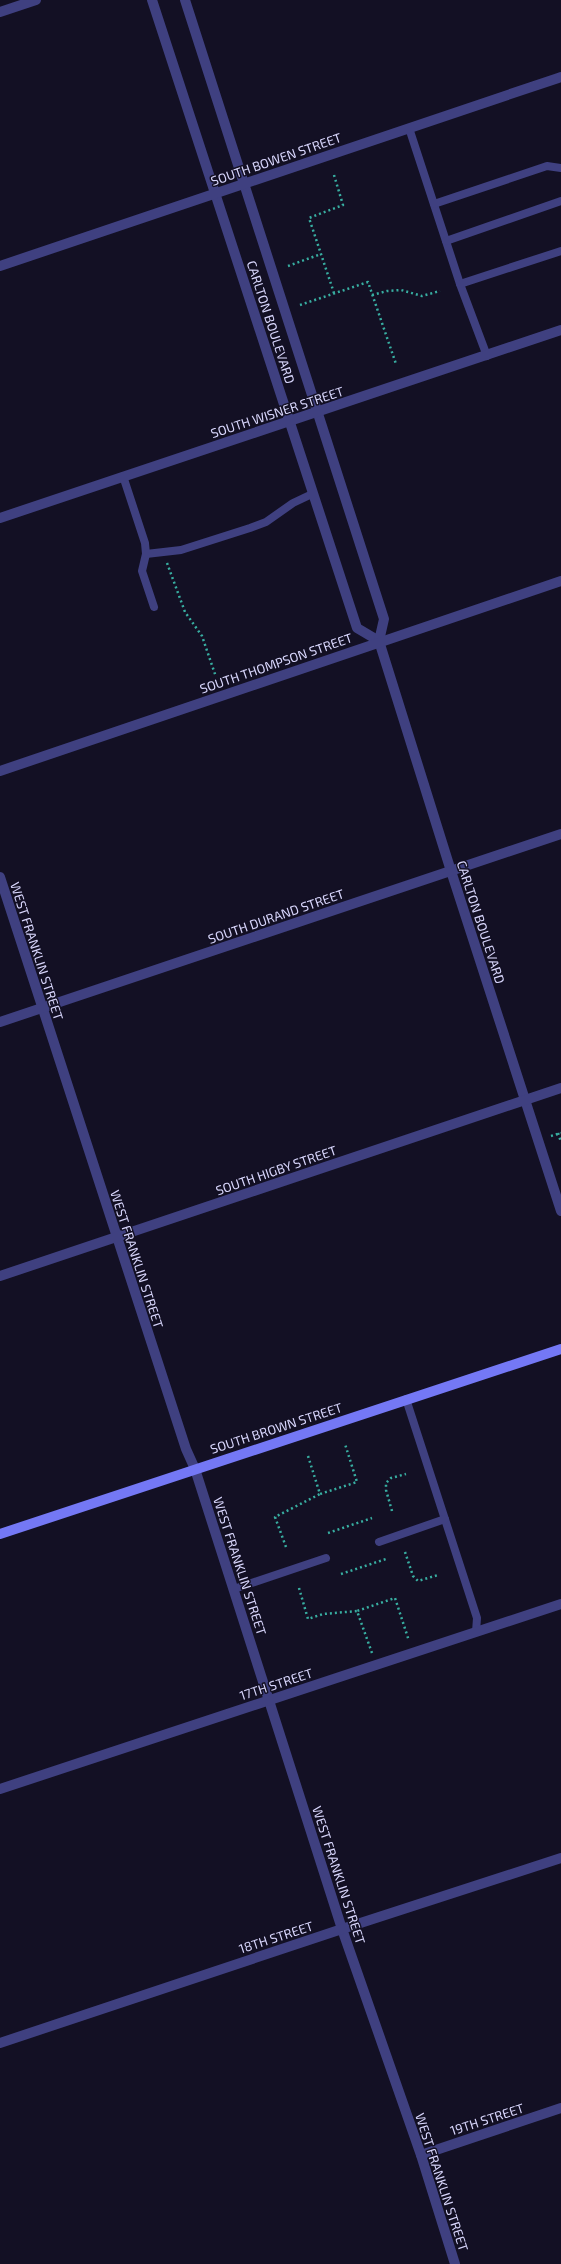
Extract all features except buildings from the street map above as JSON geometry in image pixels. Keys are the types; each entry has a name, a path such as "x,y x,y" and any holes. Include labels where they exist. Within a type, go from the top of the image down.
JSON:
{"main road":[{"name":"SOUTH BROWN STREET","path":"0,1534 561,1349"}],"street":[{"path":"0,12 36,0"},
{"name":"CARLTON BOULEVARD","path":"152,0 357,628 379,641"},
{"name":"CARLTON BOULEVARD","path":"185,0 384,619 379,641 451,871 561,1211"},
{"name":"SOUTH BOWEN STREET","path":"0,266 561,77"},
{"name":"SOUTH WISNER STREET","path":"0,518 319,413 561,330"},
{"name":"SOUTH THOMPSON STREET","path":"0,771 379,641 561,581"},
{"name":"SOUTH DURAND STREET","path":"0,1022 561,834"},
{"name":"WEST FRANKLIN STREET","path":"0,877 116,1238 186,1449 195,1469 342,1929 421,2155 455,2264"},
{"name":"SOUTH HIGBY STREET","path":"0,1276 561,1088"},
{"name":"17TH STREET","path":"0,1789 561,1604"},
{"name":"18TH STREET","path":"0,2043 561,1858"},
{"name":"19TH STREET","path":"421,2155 561,2108"}],"lane":[{"path":"409,128 460,284 487,356"},
{"path":"434,204 547,166 561,168"},
{"path":"446,241 561,201"},
{"path":"460,284 561,251"},
{"path":"124,476 145,543 146,554 142,571 154,607"},
{"path":"146,554 181,550 250,528 266,522 293,504 312,494"},
{"path":"406,1399 477,1618 476,1632"},
{"path":"379,1542 445,1519"},
{"path":"234,1589 326,1558"}],"path":[{"path":"334,175 343,205 309,218 334,293"},
{"path":"288,266 321,254"},
{"path":"300,305 368,282 396,364"},
{"path":"372,295 387,291 401,290 422,296 440,291"},
{"path":"164,552 184,612 202,636 216,677"},
{"path":"551,1136 560,1133 561,1142"},
{"path":"286,1547 275,1517 320,1494 357,1482 345,1444"},
{"path":"308,1456 320,1494"},
{"path":"392,1511 386,1490 386,1483 390,1478 406,1474"},
{"path":"328,1533 372,1518"},
{"path":"405,1552 413,1576 418,1581 438,1575"},
{"path":"341,1574 386,1559"},
{"path":"298,1588 308,1619 323,1614 357,1611 395,1598 409,1640"},
{"path":"357,1611 372,1653"}]}
